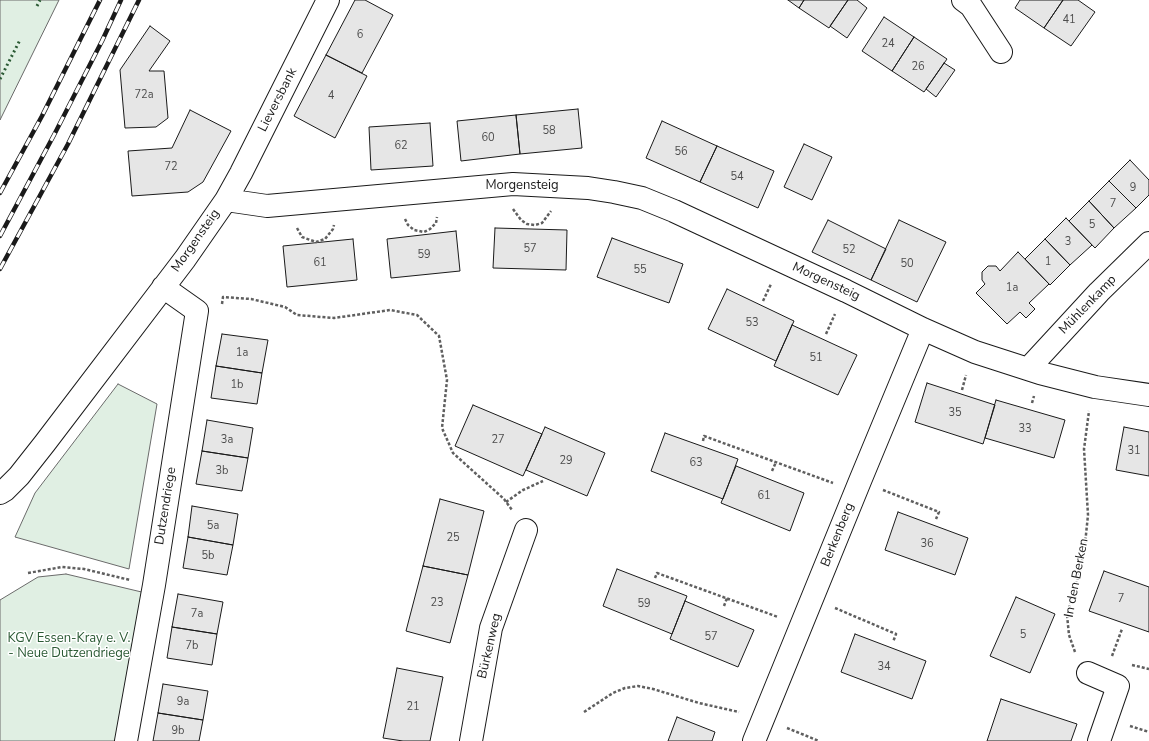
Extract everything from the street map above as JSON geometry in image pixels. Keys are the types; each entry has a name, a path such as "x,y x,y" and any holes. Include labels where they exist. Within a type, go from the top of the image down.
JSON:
{"street":[{"name":"Lieversbank","path":"226,200 328,0"},
{"path":"962,0 971,6 1001,52"},
{"name":"Morgensteig","path":"0,493 19,476 163,287 226,200 267,206 513,184 582,187 614,192 642,198 674,212 974,352 1028,369 1095,387 1149,396"},
{"name":"Mühlenkamp","path":"1028,369 1075,318 1149,243"},
{"path":"163,287 197,311"},
{"name":"Dutzendriege","path":"126,741 154,585 197,311"},
{"name":"Berkenberg","path":"754,741 923,329"},
{"name":"Bürkenweg","path":"471,741 491,628 526,530"},
{"path":"1088,673 1118,686 1099,741"}],"path":[{"path":"197,311 219,313 224,297 251,299 285,306 297,315 334,318 390,310 417,315 439,336 447,380 442,428 453,453 506,502 526,530"},
{"name":"In den Berken","path":"1088,673 1075,652 1069,635 1067,615 1080,570 1085,544 1088,515 1084,449 1089,408 1095,387"},
{"path":"703,441 704,436 856,491"},
{"path":"772,471 776,462"},
{"path":"506,502 523,490 543,481"},
{"path":"901,497 940,512 936,519"},
{"path":"28,573 62,567 84,569 154,585"},
{"path":"655,578 657,573 801,625"},
{"path":"724,606 727,598"},
{"path":"832,606 896,634 893,642"},
{"path":"1111,658 1122,629"},
{"path":"584,712 613,693 625,688 638,686 653,689 699,704 751,714 763,718"},
{"path":"784,727 819,741"}],"green space":[{"path":"0,0 59,0 0,120"},
{"path":"118,384 157,404 129,569 15,537 35,493"},
{"name":"KGV Essen-Kray e. V. - Neue Dutzendriege","path":"66,574 150,594 122,741 0,741 0,600 38,577"}],"building":[{"path":"355,0 365,0 393,15 362,73 326,55"},
{"path":"788,0 804,0 799,8"},
{"path":"804,0 848,0 829,28 799,8"},
{"path":"848,0 857,0 867,8 847,38 830,26"},
{"path":"1020,0 1063,0 1044,28 1015,8"},
{"path":"1063,0 1078,0 1095,12 1071,46 1044,28"},
{"path":"884,17 914,37 892,71 862,51"},
{"path":"150,26 170,41 149,71 164,71 168,118 156,127 125,128 120,70"},
{"path":"914,37 947,59 924,92 892,71"},
{"path":"326,55 367,76 335,138 294,116"},
{"path":"944,63 955,70 936,97 926,89"},
{"path":"578,109 582,148 520,154 516,115"},
{"path":"190,110 231,131 203,182 188,192 132,196 128,151 172,148"},
{"path":"516,115 520,154 461,161 457,121"},
{"path":"662,121 717,146 700,182 646,158"},
{"path":"430,123 433,166 371,170 369,127"},
{"path":"804,144 832,157 812,200 784,187"},
{"path":"717,146 774,171 758,208 700,182"},
{"path":"1130,160 1149,180 1149,195 1136,208 1109,181"},
{"path":"1109,181 1136,208 1114,228 1089,201"},
{"path":"1089,201 1114,228 1095,248 1069,221"},
{"path":"1066,218 1092,245 1070,265 1045,239"},
{"path":"828,220 886,249 871,280 812,252"},
{"path":"899,220 946,242 917,302 871,280"},
{"path":"495,228 567,230 566,270 493,268"},
{"path":"456,231 460,271 391,278 387,239"},
{"path":"612,238 683,264 669,303 597,277"},
{"path":"353,239 357,280 287,287 283,246"},
{"path":"1045,239 1070,265 1050,285 1025,259"},
{"path":"1018,252 1049,284 1029,303 1035,309 1026,318 1020,312 1007,324 976,293 985,284 982,280 982,272 988,266 996,266 1000,271"},
{"path":"727,289 794,321 776,361 708,329"},
{"path":"792,325 857,355 838,395 774,366"},
{"path":"222,334 268,340 262,373 216,366"},
{"path":"216,366 262,373 257,404 211,398"},
{"path":"927,383 995,405 983,444 915,422"},
{"path":"996,400 1065,420 1054,458 985,438"},
{"path":"473,405 542,434 523,476 455,446"},
{"path":"207,420 253,428 248,458 202,451"},
{"path":"545,427 605,453 587,496 526,470"},
{"path":"1124,427 1149,432 1149,476 1116,470"},
{"path":"665,433 738,459 723,499 651,471"},
{"path":"202,451 248,458 242,491 196,484"},
{"path":"736,466 804,493 790,531 721,503"},
{"path":"440,499 484,511 468,575 423,566"},
{"path":"192,506 238,514 233,545 188,537"},
{"path":"898,512 968,538 955,575 885,550"},
{"path":"188,537 233,545 227,575 183,568"},
{"path":"423,566 468,575 450,643 406,631"},
{"path":"617,569 687,596 672,634 603,606"},
{"path":"1104,571 1149,587 1149,632 1089,611"},
{"path":"178,594 223,602 217,634 172,627"},
{"path":"1016,597 1055,614 1030,673 990,656"},
{"path":"685,601 754,630 738,667 670,639"},
{"path":"172,627 217,634 212,665 167,658"},
{"path":"855,634 926,661 912,699 841,672"},
{"path":"397,668 443,677 430,741 403,741 383,738"},
{"path":"163,684 208,691 203,720 158,713"},
{"path":"1001,699 1077,724 1071,741 987,741"},
{"path":"158,713 203,720 199,741 153,741"},
{"path":"677,717 715,732 712,741 668,741"}],"railway":[{"path":"0,193 42,116 100,0"},
{"path":"0,236 54,135 102,41 121,0"},
{"path":"0,269 68,144 139,0"}],"hedge":[{"path":"37,6 40,0"},
{"path":"0,79 20,40"}]}
